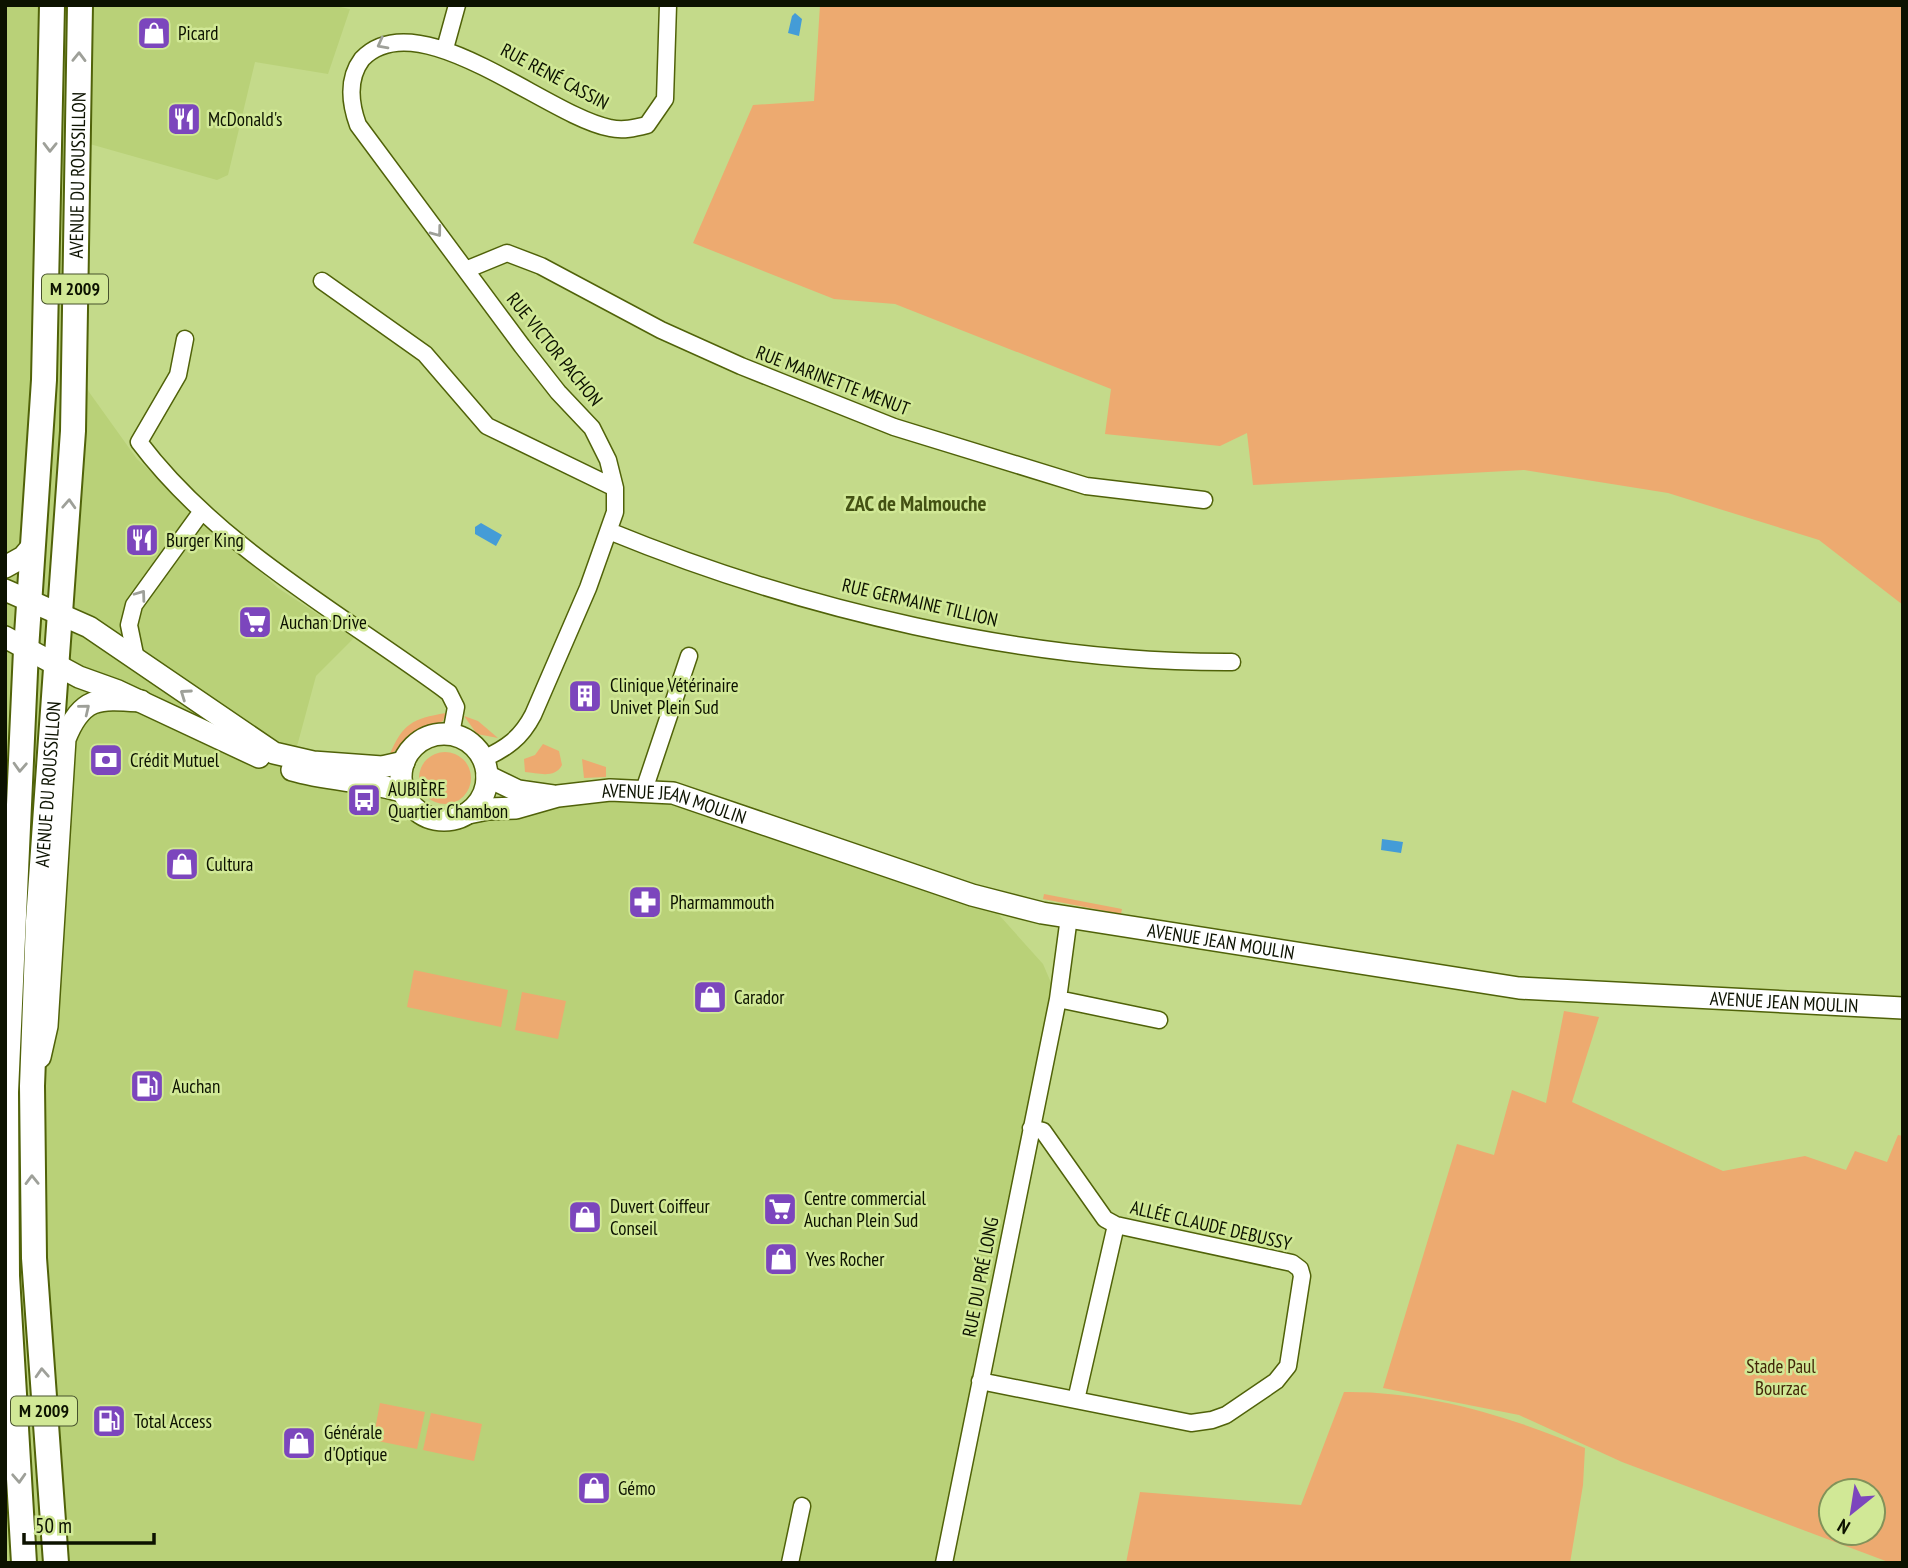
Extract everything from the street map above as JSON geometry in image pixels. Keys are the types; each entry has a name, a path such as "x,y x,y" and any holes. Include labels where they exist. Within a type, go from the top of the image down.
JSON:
{"main road":[{"name":"AVENUE DU ROUSSILLON","path":"24,1563 7,1276 6,1091 15,643 30,602 44,380 52,5"},
{"name":"AVENUE DU ROUSSILLON","path":"56,1563 34,1258 32,1086 35,1007 57,759 56,665 62,613 73,431 80,5"},
{"path":"5,567 15,563 34,544"},
{"path":"5,590 89,627 274,753 293,760 382,767 404,762"},
{"path":"15,643 56,665 141,701 284,768 330,780 381,785 404,792"},
{"path":"32,1086 47,1027 57,759 71,725 90,704 105,699 141,701"},
{"path":"451,734 470,743 485,767 484,793 468,813 452,819 430,818 412,806 404,792 401,782 404,762 422,740 451,734"},
{"name":"AVENUE JEAN MOULIN","path":"485,767 518,791 558,796 610,790 673,793 797,833 972,895 1069,917 1519,988 1903,1008"},
{"name":"AVENUE JEAN MOULIN","path":"468,813 533,806 558,796"}],"street":[{"path":"446,45 457,5"},
{"name":"RUE RENÉ CASSIN","path":"446,45 479,59 589,120 609,128 629,129 647,125 665,99 668,5"},
{"name":"RUE VICTOR PACHON","path":"446,45 411,35 385,39 361,61 353,77 352,107 358,125 558,392 592,428 603,445 615,488 615,512 588,588 523,734 485,767"},
{"name":"RUE MARINETTE MENUT","path":"468,269 507,253 541,266 661,330 741,366 894,427 1086,486 1203,500"},
{"path":"322,281 425,354 487,426 615,488"},
{"path":"185,339 178,375 139,442 159,468 202,510 274,568 449,693 456,707 451,734"},
{"path":"136,659 129,625 134,605 202,510"},
{"name":"RUE GERMAINE TILLION","path":"609,531 697,566 846,608 944,631 1103,657 1232,662"},
{"path":"644,790 690,656"},
{"name":"RUE DU PRÉ LONG","path":"944,1563 1058,999 1069,917"},
{"path":"1058,999 1159,1020"},
{"name":"ALLÉE CLAUDE DEBUSSY","path":"980,1381 1191,1423 1226,1415 1276,1381 1288,1366 1302,1276 1300,1269 1292,1263 1116,1225 1105,1219 1043,1131 1031,1128"},
{"name":"ALLÉE CLAUDE DEBUSSY","path":"1076,1400 1116,1225"},
{"path":"790,1563 802,1506"}],"shaded area":[{"path":"5,5 330,5 350,9 328,74 255,62 228,175 217,180 65,137 62,328 89,392 137,459 278,588 354,638 316,676 296,750 407,800 424,815 437,819 644,790 991,906 1043,964 1058,999 944,1563 5,1563"}],"green space":[{"path":"820,5 1903,5 1903,605 1819,540 1668,493 1524,470 1253,485 1247,433 1220,446 1105,434 1111,389 895,304 834,299 693,243 753,105 814,101"},
{"path":"446,713 443,721 413,735 389,756 399,736 410,724"},
{"path":"464,716 478,721 498,738 477,734"},
{"path":"543,744 559,751 562,765 551,774 525,772 524,759 535,755"},
{"path":"445,752 455,754 463,760 469,768 469,788 463,796 455,802 445,804 435,802 427,796 421,788 419,778 421,768 427,760 435,754"},
{"path":"582,759 606,767 606,777 584,778"},
{"path":"1044,894 1122,909 1121,914 1043,899"},
{"path":"414,970 508,990 501,1027 407,1007"},
{"path":"522,992 566,1001 558,1039 515,1030"},
{"name":"Stade Paul Bourzac","path":"1564,1011 1599,1017 1572,1102 1723,1171 1805,1156 1846,1170 1855,1151 1887,1162 1898,1135 1903,1136 1903,1563 1891,1563 1848,1547 1887,1547 1887,1477 1817,1477 1817,1535 1622,1462 1519,1415 1383,1388 1457,1144 1494,1155 1512,1090 1546,1103"},
{"path":"1344,1392 1406,1396 1467,1408 1527,1426 1585,1448 1583,1485 1570,1563 1126,1563 1140,1492 1301,1505"},
{"path":"380,1403 425,1412 417,1449 373,1440"},
{"path":"431,1413 482,1424 474,1461 423,1450"}],"water":[{"path":"795,13 802,19 799,36 788,33"},
{"path":"481,523 502,535 496,546 475,534 475,527"},
{"path":"1382,839 1403,842 1401,853 1381,850"}],"place":[{"name":"Picard","path":"154,33"},
{"name":"McDonald's","path":"184,119"},
{"name":"Burger King","path":"142,540"},
{"name":"Auchan Drive","path":"255,622"},
{"name":"Clinique Vétérinaire Univet Plein Sud","path":"585,696"},
{"name":"Crédit Mutuel","path":"106,760"},
{"name":"AUBIÈRE Quartier Chambon","path":"364,800"},
{"name":"Cultura","path":"182,864"},
{"name":"Pharmammouth","path":"645,902"},
{"name":"Carador","path":"710,997"},
{"name":"Auchan","path":"147,1086"},
{"name":"Centre commercial Auchan Plein Sud","path":"780,1209"},
{"name":"Duvert Coiffeur Conseil","path":"585,1217"},
{"name":"Yves Rocher","path":"781,1259"},
{"name":"Total Access","path":"109,1421"},
{"name":"Générale d'Optique","path":"299,1443"},
{"name":"Gémo","path":"594,1488"}],"district":[{"name":"ZAC de Malmouche","path":"916,504"}]}
